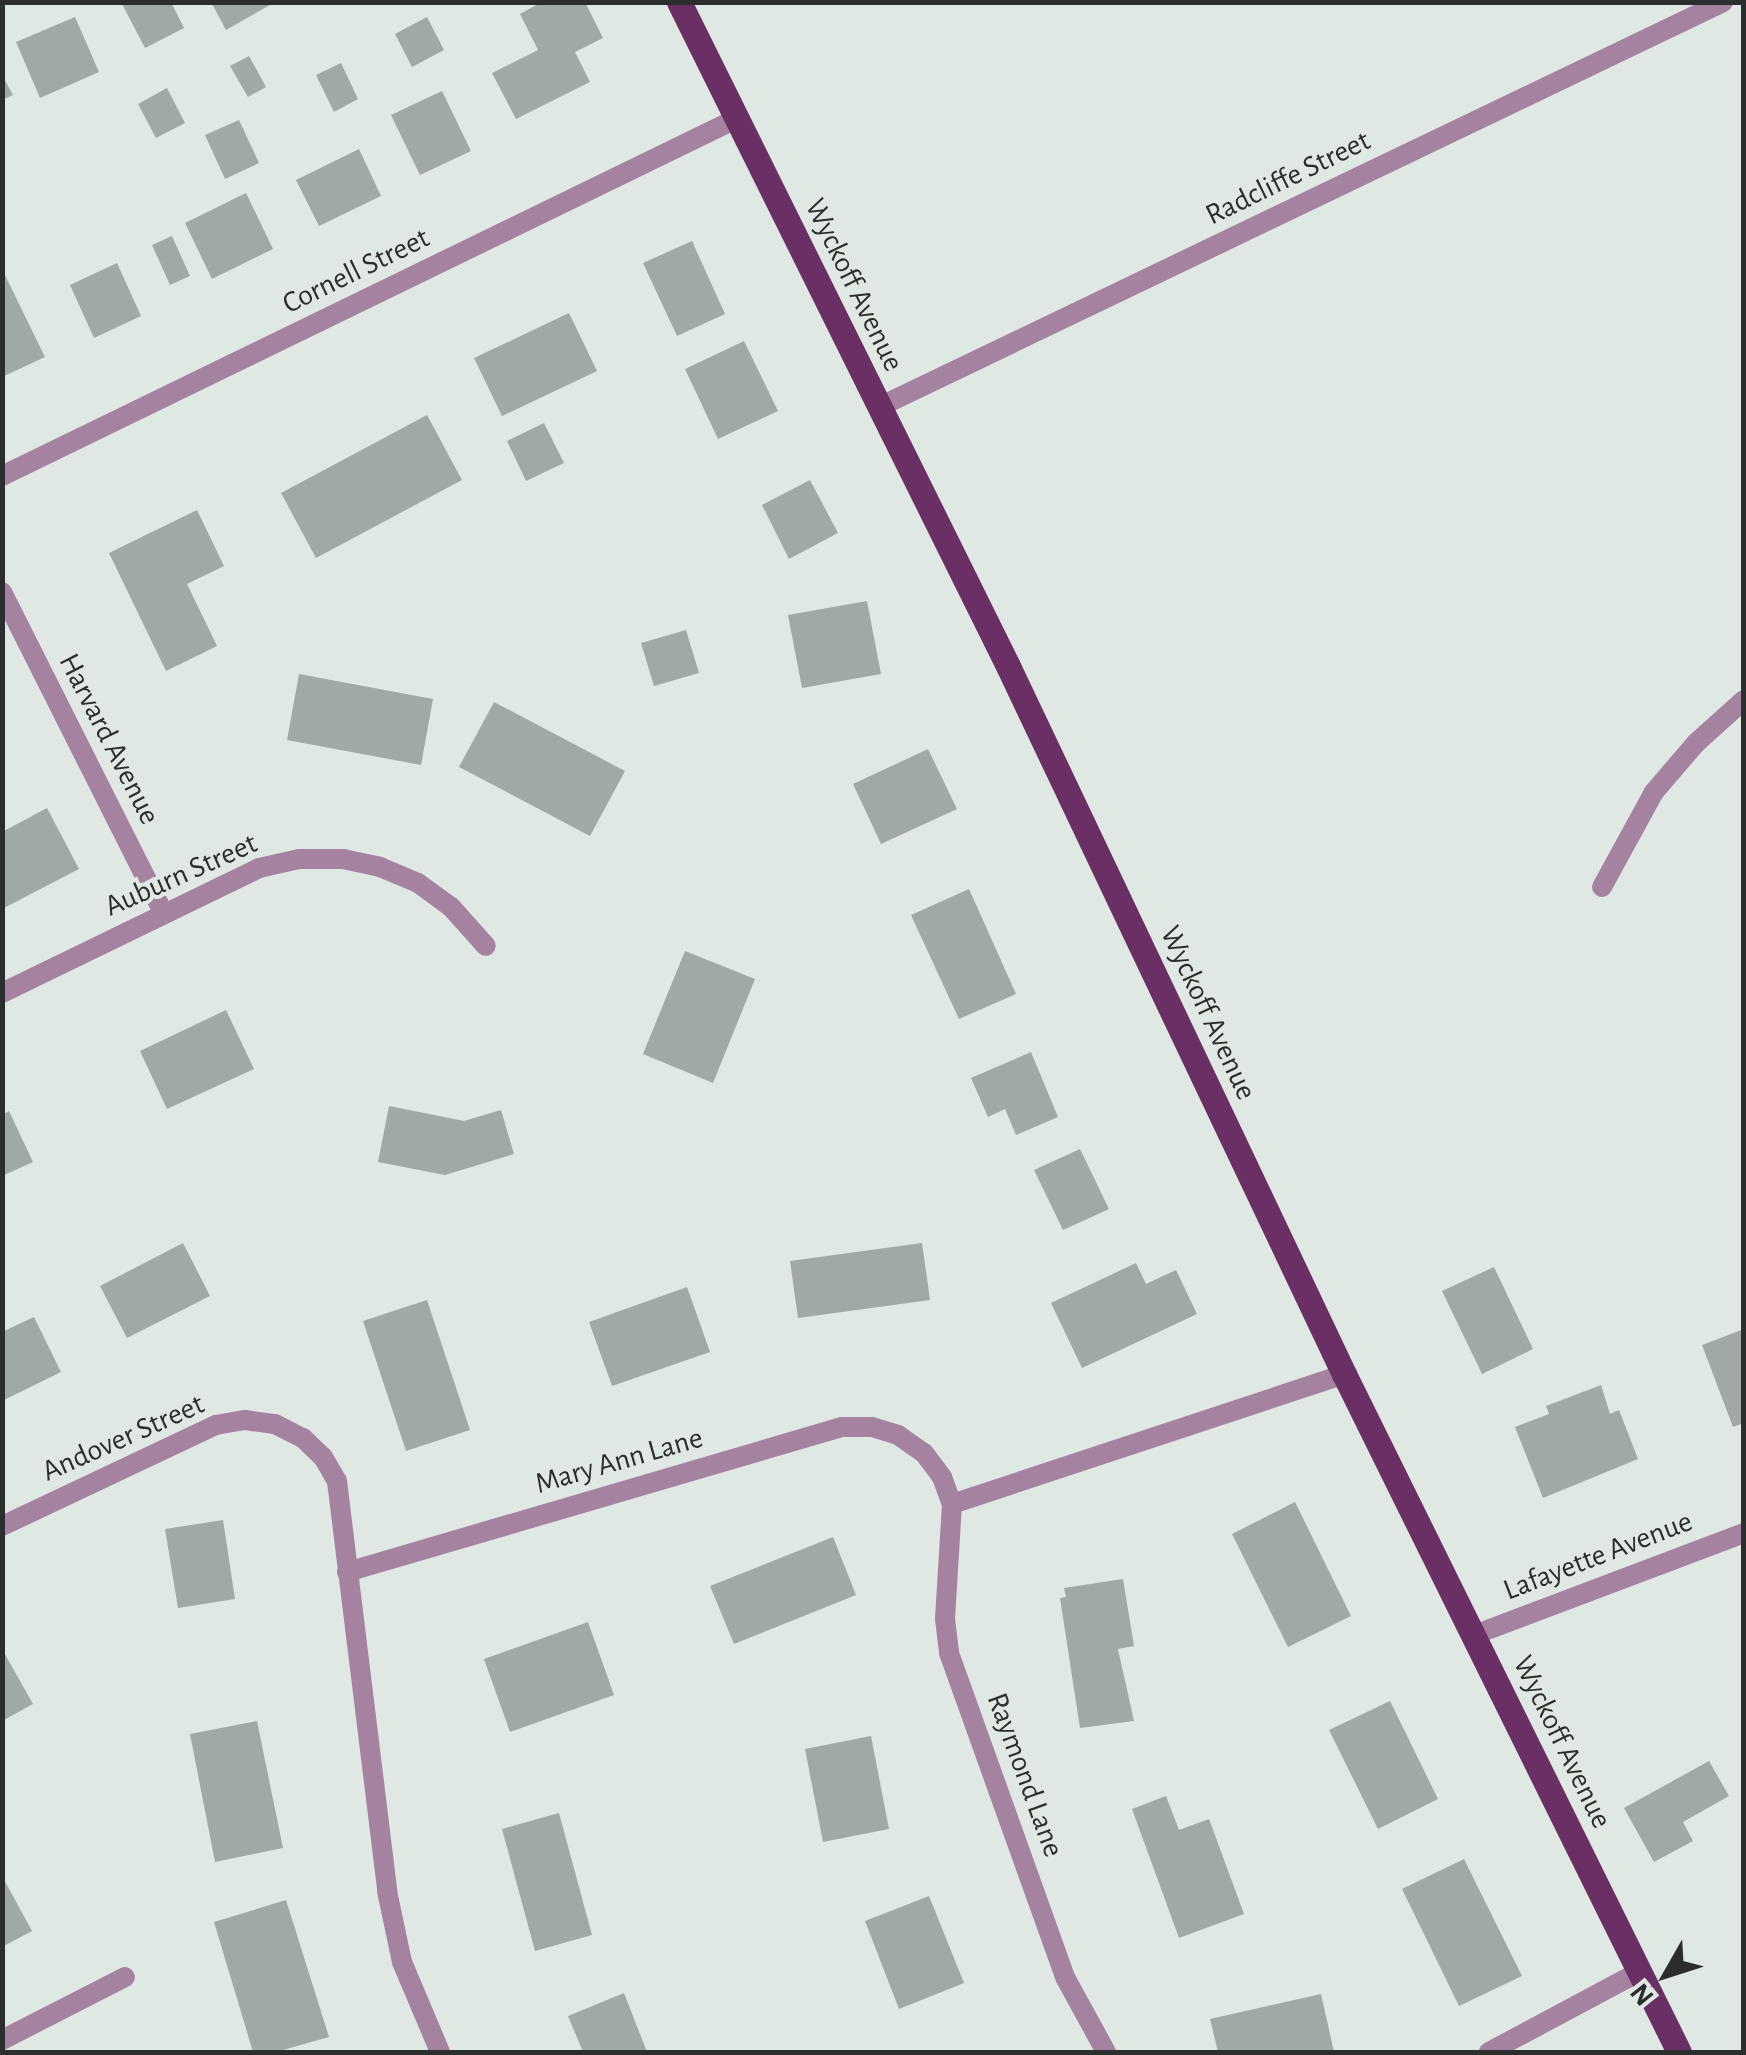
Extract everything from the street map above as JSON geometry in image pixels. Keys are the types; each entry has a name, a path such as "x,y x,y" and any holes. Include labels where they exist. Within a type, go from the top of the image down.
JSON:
{"main road":[{"name":"Wyckoff Avenue","path":"679,2 1008,666 1344,1374 1679,2052"}],"street":[{"name":"Radcliffe Street","path":"878,407 1723,2"},
{"name":"Cornell Street","path":"2,476 736,119"},
{"name":"Harvard Avenue","path":"2,592 163,912"},
{"path":"1602,887 1654,792 1696,743 1744,700"},
{"name":"Auburn Street","path":"2,993 259,868 299,859 343,859 380,867 418,883 451,907 486,946"},
{"path":"952,1504 1344,1374"},
{"name":"Andover Street","path":"2,1526 216,1425 246,1420 275,1424 302,1438 324,1458 336,1481 347,1572"},
{"name":"Mary Ann Lane","path":"347,1572 842,1427 872,1427 898,1435 924,1453 942,1477 952,1504"},
{"name":"Raymond Lane","path":"952,1504 944,1619 949,1653 1066,1978 1106,2052"},
{"name":"Lafayette Avenue","path":"1474,1635 1744,1533"},
{"path":"347,1572 387,1891 402,1962 440,2052"},
{"path":"1488,2052 1640,1972"},
{"path":"2,2040 126,1976"}],"building":[{"path":"121,2 171,2 184,28 145,48"},
{"path":"211,2 268,2 270,5 226,30"},
{"path":"542,2 585,2 603,38 575,52 590,82 516,119 492,73 538,50 520,14"},
{"path":"75,17 99,72 40,98 16,42"},
{"path":"427,17 444,50 412,67 395,34"},
{"path":"249,56 266,87 248,97 230,66"},
{"path":"341,63 358,99 334,112 316,75"},
{"path":"2,75 13,95 2,100"},
{"path":"167,88 185,123 156,138 138,104"},
{"path":"442,91 471,151 420,175 391,115"},
{"path":"239,120 259,163 225,179 205,135"},
{"path":"359,149 381,196 319,226 296,180"},
{"path":"246,193 273,249 212,279 185,223"},
{"path":"172,236 190,276 170,285 152,245"},
{"path":"692,241 725,314 677,336 643,263"},
{"path":"117,263 141,316 94,338 70,285"},
{"path":"2,269 45,357 2,377"},
{"path":"569,313 597,371 502,416 474,358"},
{"path":"744,341 778,411 718,439 685,369"},
{"path":"427,415 462,480 316,558 281,493"},
{"path":"544,423 564,463 526,481 507,441"},
{"path":"810,480 838,533 789,559 762,505"},
{"path":"197,510 224,566 187,584 217,646 166,671 109,553"},
{"path":"867,601 881,674 802,688 788,615"},
{"path":"686,630 699,673 654,686 641,643"},
{"path":"299,674 433,699 421,765 287,740"},
{"path":"494,702 625,771 590,836 459,767"},
{"path":"928,749 957,809 881,844 853,784"},
{"path":"47,808 79,869 2,909 2,832"},
{"path":"969,889 1016,994 959,1019 911,915"},
{"path":"685,951 755,979 713,1083 643,1054"},
{"path":"226,1010 254,1069 167,1109 140,1051"},
{"path":"1031,1052 1058,1117 1016,1135 1005,1109 988,1117 971,1078"},
{"path":"389,1106 464,1121 501,1110 514,1154 445,1175 378,1162"},
{"path":"9,1111 33,1162 2,1176 2,1115"},
{"path":"1080,1149 1109,1209 1063,1230 1034,1170"},
{"path":"183,1243 210,1296 127,1338 100,1286"},
{"path":"922,1243 930,1300 798,1318 790,1261"},
{"path":"1136,1263 1146,1284 1176,1270 1197,1314 1082,1368 1051,1303"},
{"path":"1494,1267 1533,1349 1482,1374 1442,1291"},
{"path":"687,1287 710,1352 612,1386 589,1322"},
{"path":"427,1300 470,1430 406,1451 363,1321"},
{"path":"34,1317 61,1372 2,1401 2,1332"},
{"path":"1744,1329 1744,1423 1733,1427 1702,1345"},
{"path":"1601,1385 1610,1414 1619,1410 1638,1459 1543,1498 1515,1427 1549,1414 1546,1406"},
{"path":"1295,1502 1351,1616 1288,1647 1232,1534"},
{"path":"223,1520 235,1599 178,1608 165,1529"},
{"path":"833,1537 856,1595 734,1644 710,1586"},
{"path":"1123,1579 1134,1646 1118,1649 1134,1721 1080,1728 1060,1598 1066,1597 1064,1588"},
{"path":"588,1622 614,1695 510,1732 484,1659"},
{"path":"2,1649 33,1704 2,1721"},
{"path":"1390,1701 1438,1799 1378,1829 1329,1730"},
{"path":"257,1721 283,1848 215,1862 190,1734"},
{"path":"871,1736 889,1829 823,1842 805,1749"},
{"path":"1709,1761 1729,1796 1683,1822 1693,1841 1654,1862 1624,1808"},
{"path":"1166,1796 1179,1830 1209,1819 1244,1914 1179,1938 1132,1809"},
{"path":"559,1813 592,1935 535,1951 502,1829"},
{"path":"1464,1859 1522,1976 1459,2006 1402,1889"},
{"path":"2,1876 32,1931 2,1947"},
{"path":"929,1896 964,1983 899,2009 865,1921"},
{"path":"286,1900 329,2037 276,2052 253,2052 214,1922"},
{"path":"624,1993 647,2052 583,2052 568,2016"},
{"path":"1321,1994 1334,2052 1218,2052 1210,2019"}]}
